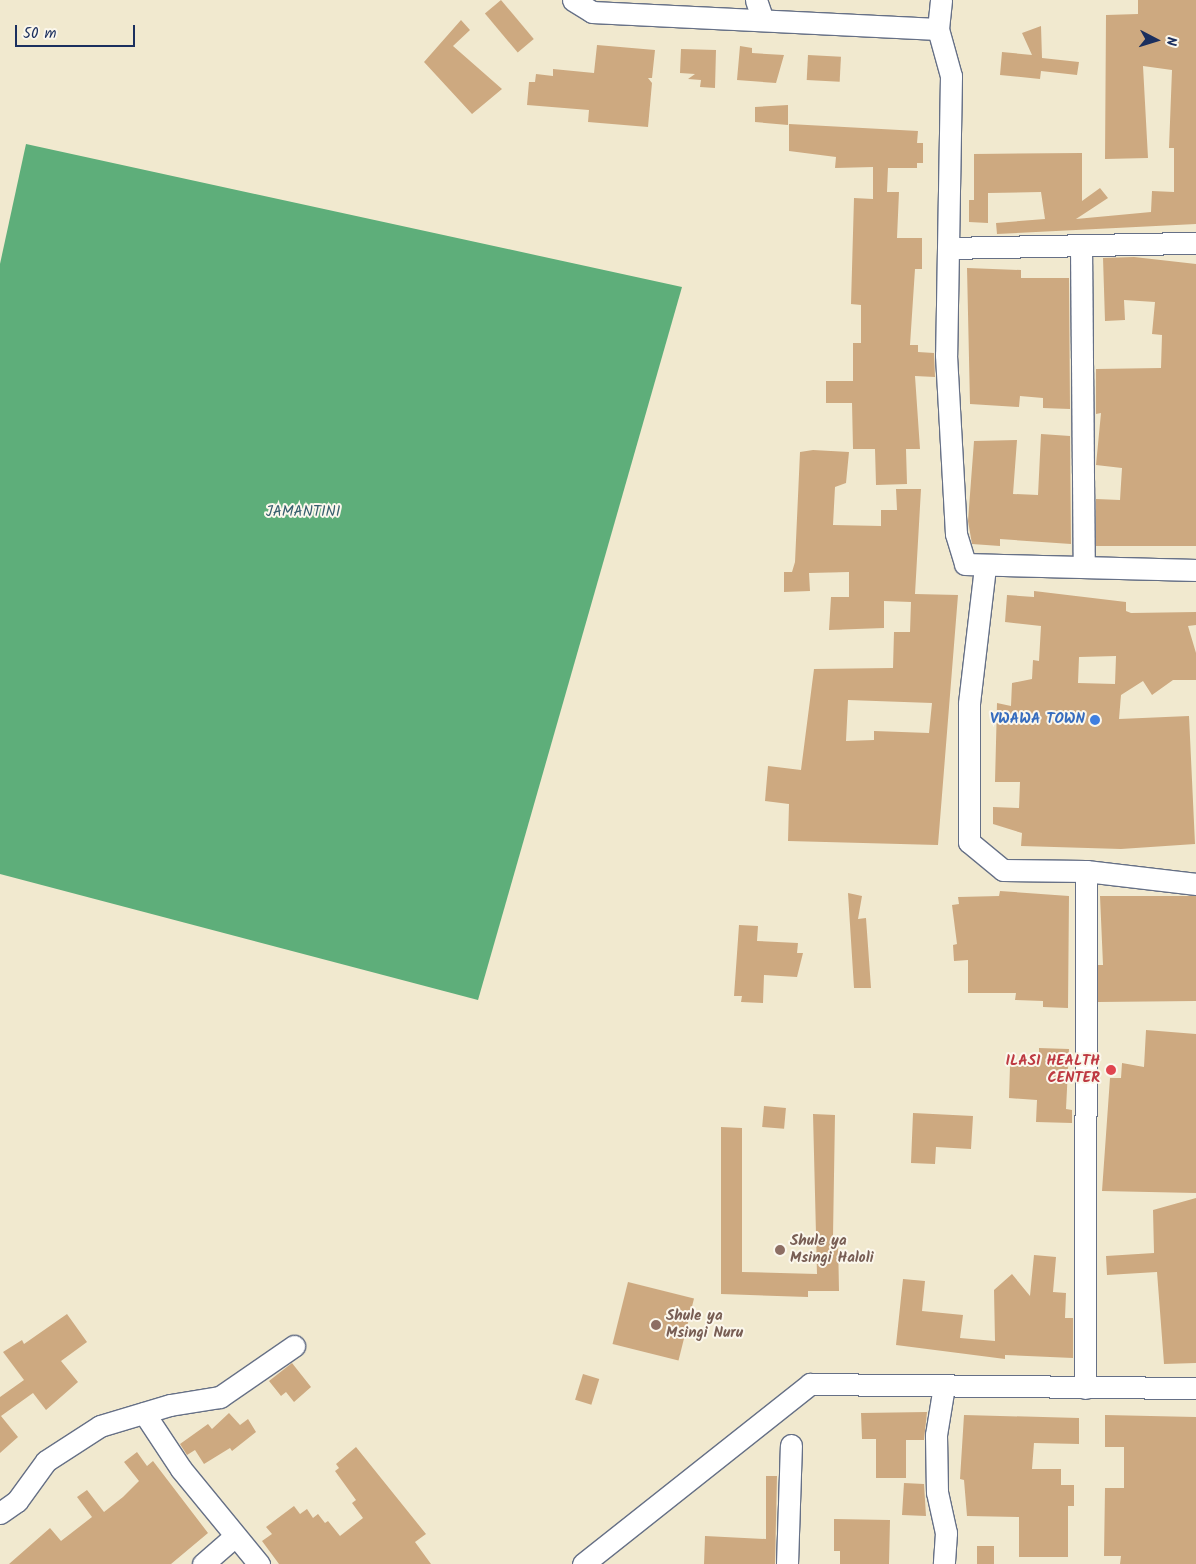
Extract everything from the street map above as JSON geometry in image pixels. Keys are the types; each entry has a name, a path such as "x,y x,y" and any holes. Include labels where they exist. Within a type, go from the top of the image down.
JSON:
{"street":[{"path":"573,0 592,12 938,29"},
{"path":"756,0 763,20"},
{"path":"941,0 938,29 951,76 946,355 956,534 965,564 985,567 1084,564 1196,570"},
{"path":"948,248 1196,243"},
{"path":"1081,246 1084,564"},
{"path":"985,567 969,703 969,842 1003,870 1086,871 1196,884"},
{"path":"1085,1388 1086,871"},
{"path":"0,1513 17,1501 46,1461 100,1426 144,1413 220,1397 294,1346"},
{"path":"583,1564 810,1384 1196,1388"},
{"path":"944,1386 936,1435 937,1492 946,1533 944,1564"},
{"path":"144,1413 234,1537 259,1564"},
{"path":"787,1564 791,1445"},
{"path":"203,1564 234,1537"}],"green space":[{"name":"JAMANTINI","path":"26,144 682,287 478,1000 0,874 0,264"}],"building":[{"path":"501,0 534,39 518,53 485,13"},
{"path":"1138,0 1196,0 1196,224 997,234 996,223 1045,219 1041,192 988,193 988,223 969,222 969,200 974,200 974,154 1082,153 1082,201 1100,188 1108,198 1076,219 1151,212 1152,191 1174,192 1174,148 1169,148 1172,70 1143,66 1148,158 1105,159 1106,15 1138,14"},
{"path":"461,20 470,30 453,46 502,89 472,114 424,62"},
{"path":"1041,26 1042,58 1079,62 1077,75 1041,71 1040,79 1000,75 1002,52 1032,55 1022,33"},
{"path":"597,45 655,50 652,78 648,78 652,83 648,127 588,122 589,110 527,105 529,82 535,82 536,74 553,76 553,69 594,73"},
{"path":"740,46 752,48 752,53 784,55 776,83 737,80"},
{"path":"681,49 716,50 715,88 700,87 701,80 688,79 695,74 680,73"},
{"path":"808,55 841,57 840,82 807,80"},
{"path":"788,105 788,125 755,122 755,107"},
{"path":"789,124 918,131 917,143 923,143 923,163 917,163 917,168 888,168 887,192 899,192 897,238 922,238 922,269 915,269 910,345 918,345 918,352 934,353 935,377 915,376 920,449 906,449 907,484 876,485 875,449 853,449 852,403 826,403 826,381 853,381 853,343 861,343 861,305 851,304 854,198 873,199 873,167 835,168 836,157 789,151"},
{"path":"1134,257 1196,264 1196,546 1096,546 1096,499 1120,500 1122,468 1096,465 1101,413 1096,414 1096,369 1161,368 1162,335 1152,334 1155,302 1124,300 1125,320 1105,321 1103,258"},
{"path":"967,268 1021,270 1021,278 1069,278 1070,409 1043,408 1043,398 1020,396 1019,407 970,404"},
{"path":"1041,434 1070,436 1071,544 1000,539 1000,546 972,544 968,521 974,441 1017,440 1013,494 1038,495"},
{"path":"813,450 849,452 846,483 835,487 833,525 881,526 881,510 897,510 896,489 921,489 915,594 958,595 938,845 788,841 789,804 765,801 768,766 801,770 814,669 893,668 894,632 910,632 911,602 884,601 884,628 829,630 831,597 849,597 849,572 809,573 810,591 784,592 784,572 792,572 795,562 800,452","holes":["848,700 932,703 929,733 874,731 874,740 846,741"]},
{"name":"VWAWA TOWN","path":"1034,591 1126,602 1126,611 1131,613 1196,612 1196,625 1188,626 1196,653 1196,680 1173,680 1152,695 1143,681 1121,695 1119,719 1189,716 1195,844 1121,849 1021,846 1022,833 993,824 993,807 1019,808 1020,782 995,782 997,703 1011,706 1012,683 1032,679 1033,660 1039,661 1041,626 1005,622 1007,595 1034,597","holes":["1116,656 1115,684 1078,683 1079,657"]},
{"path":"1000,891 1069,896 1068,1008 1043,1007 1043,1001 1015,1000 1016,993 968,993 968,960 954,961 953,945 957,944 952,905 959,904 958,897 999,896"},
{"path":"848,893 862,896 858,919 866,918 871,988 854,988"},
{"path":"1100,896 1196,896 1196,1001 1098,1002 1098,965 1103,965"},
{"path":"739,925 758,926 757,941 798,943 797,953 803,953 797,977 764,975 763,1003 741,1002 742,996 734,996"},
{"path":"1146,1030 1196,1034 1196,1193 1102,1191 1110,1078 1121,1078 1122,1063 1144,1067"},
{"path":"1039,1048 1069,1049 1066,1109 1072,1110 1072,1123 1036,1122 1037,1100 1009,1098 1010,1066 1039,1066"},
{"path":"764,1106 786,1108 784,1129 762,1127"},
{"path":"913,1113 973,1116 971,1149 936,1147 935,1164 911,1163"},
{"path":"813,1114 835,1115 833,1236 838,1236 839,1291 808,1291 808,1297 721,1294 721,1127 742,1128 742,1272 817,1274"},
{"path":"1196,1198 1196,1363 1164,1364 1157,1272 1107,1275 1106,1256 1154,1253 1153,1210"},
{"path":"1034,1255 1056,1257 1053,1292 1066,1293 1065,1318 1073,1318 1073,1358 1005,1355 1005,1359 896,1345 903,1279 925,1281 922,1311 963,1315 960,1338 995,1341 994,1290 1012,1274 1030,1296"},
{"path":"628,1282 694,1298 678,1361 613,1344"},
{"path":"67,1314 87,1342 61,1361 78,1382 46,1410 33,1393 1,1416 18,1437 0,1453 0,1397 24,1380 3,1352 22,1340 24,1344"},
{"path":"292,1363 311,1387 294,1402 286,1392 281,1396 269,1381"},
{"path":"583,1374 599,1379 591,1405 575,1400"},
{"path":"927,1412 924,1440 906,1440 906,1478 876,1478 876,1439 862,1439 861,1413"},
{"path":"229,1413 240,1425 248,1419 256,1432 232,1451 230,1448 204,1464 195,1450 187,1455 180,1444 208,1424 212,1429"},
{"path":"964,1415 1079,1418 1079,1444 1034,1443 1032,1469 1061,1469 1061,1485 1074,1485 1074,1506 1068,1506 1068,1557 1019,1557 1019,1517 967,1516 964,1480 960,1479"},
{"path":"1105,1415 1196,1417 1196,1564 1120,1564 1121,1556 1104,1556 1105,1488 1124,1488 1124,1447 1105,1447"},
{"path":"356,1447 426,1534 415,1542 431,1564 279,1564 262,1541 272,1534 266,1527 294,1506 300,1514 307,1509 313,1518 318,1514 325,1523 328,1521 340,1536 363,1518 352,1503 356,1500 335,1471 339,1468 336,1464"},
{"path":"137,1452 147,1466 153,1461 208,1533 171,1564 9,1564 50,1528 61,1541 92,1517 77,1497 87,1490 104,1512 123,1497 139,1481 124,1462"},
{"path":"766,1476 777,1476 775,1564 704,1564 705,1536 766,1539"},
{"path":"904,1483 924,1484 926,1516 902,1515"},
{"path":"834,1519 890,1520 889,1564 840,1564 840,1551 834,1551"},
{"path":"977,1546 994,1546 994,1564 977,1564"}],"place":[{"name":"VWAWA TOWN","path":"1095,720"},
{"name":"ILASI HEALTH CENTER","path":"1111,1070"},
{"name":"Shule ya Msingi Haloli","path":"780,1250"},
{"name":"Shule ya Msingi Nuru","path":"656,1325"}]}
